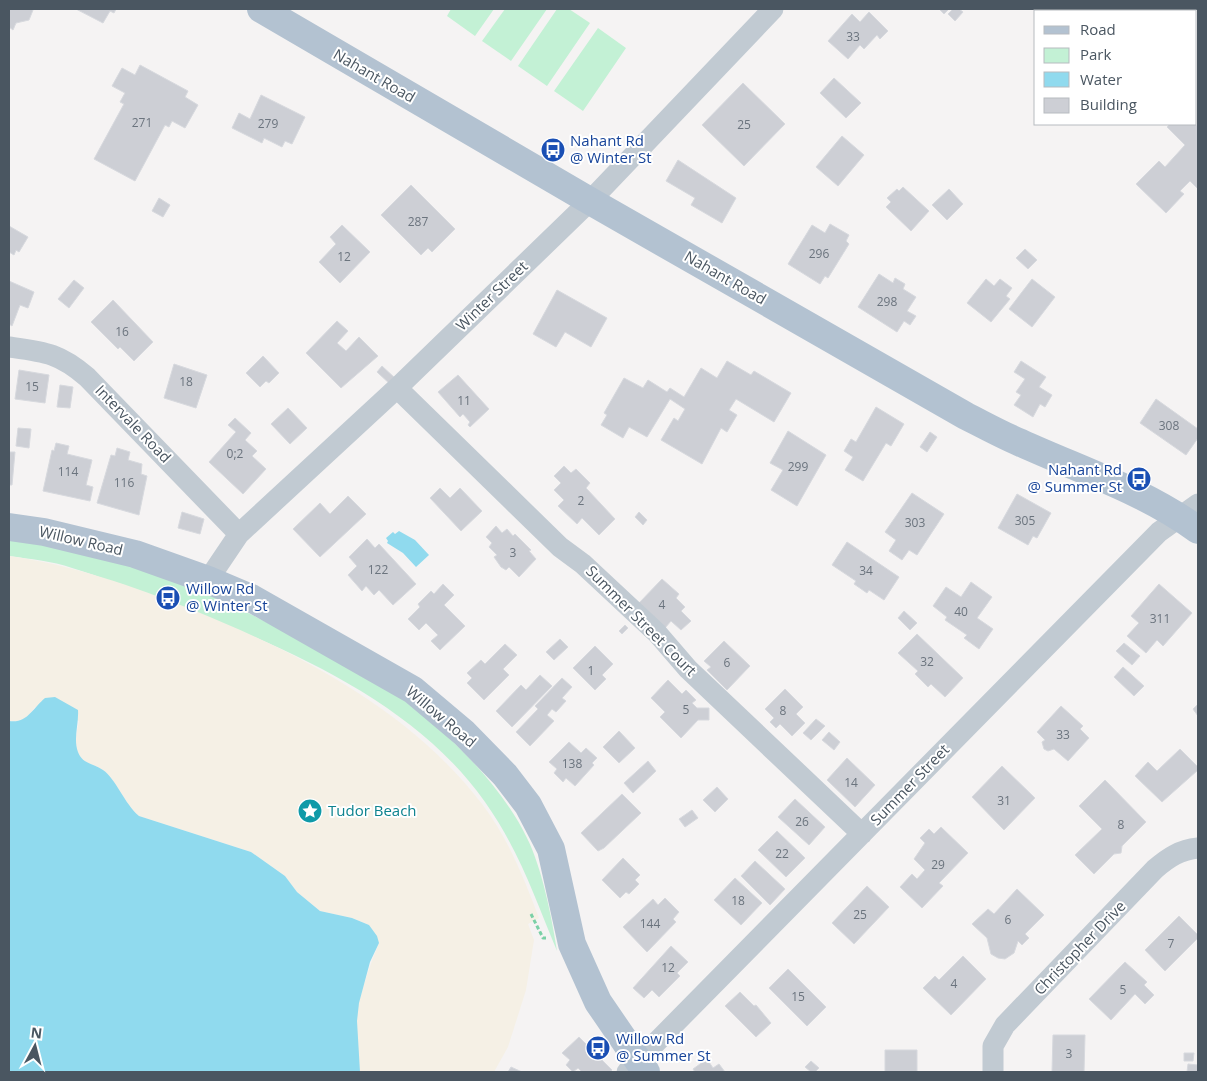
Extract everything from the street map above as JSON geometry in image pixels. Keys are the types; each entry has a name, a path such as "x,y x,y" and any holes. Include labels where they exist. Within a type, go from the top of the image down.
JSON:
{"main road":[{"name":"Nahant Road","path":"261,9 590,201 966,416 1019,443 1193,518"},
{"name":"Willow Road","path":"9,527 44,532 135,554 208,580 251,598 413,690 464,733 528,805 551,849 572,944 598,1002 637,1069"}],"street":[{"name":"Winter Street","path":"208,580 238,534 397,388 590,201 773,9"},
{"name":"Intervale Road","path":"9,347 44,352 68,360 88,377 238,534"},
{"name":"Summer Street Court","path":"397,388 560,547 583,564 657,633 688,669 862,834"},
{"name":"Summer Street","path":"637,1069 862,834 1159,532 1193,518"},
{"name":"Christopher Drive","path":"993,1072 993,1046 1005,1025 1155,868 1170,856 1185,849 1198,848"}],"path":[{"path":"531,914 543,938 549,938"}],"green space":[{"path":"451,9 494,9 475,36 447,16"},
{"path":"505,9 547,9 511,61 482,41"},
{"path":"557,9 569,9 590,23 547,86 518,66"},
{"path":"598,28 626,48 583,111 554,91"},
{"path":"9,538 103,556 169,578 246,612 360,670 384,684 404,699 464,753 500,795 515,816 527,838 542,878 557,951 526,875 497,820 455,765 420,733 381,704 339,678 294,655 204,617 94,575 41,560 9,556"}],"sand":[{"name":"Tudor Beach","path":"9,556 80,571 125,585 193,610 273,645 312,665 387,713 421,740 453,770 482,804 508,844 539,918 528,924 534,940 526,990 508,1047 494,1072 360,1072 357,1037 359,1002 379,943 369,925 352,918 320,911 297,892 285,876 251,852 139,816 129,805 108,774 80,756 76,741 79,721 35,707 24,718 18,721 9,721"}],"water":[{"path":"399,531 415,540 429,555 416,567 403,553 387,543 386,538 393,532 395,534"},
{"path":"55,697 78,710 76,742 82,759 108,774 129,805 139,816 251,852 285,876 297,892 320,911 352,918 369,925 377,936 379,943 370,962 359,1003 357,1021 360,1072 9,1072 9,721 25,718 45,698"}],"building":[{"path":"9,9 33,10 29,20 16,23 13,30 9,27"},
{"path":"76,9 116,9 114,13 110,11 103,23"},
{"path":"939,9 949,9 944,14"},
{"path":"953,9 959,9 963,12 955,21 948,14"},
{"path":"869,12 888,31 880,39 877,35 864,49 860,45 848,59 828,41 852,14 860,22"},
{"path":"140,65 188,91 185,97 198,105 185,128 172,121 169,127 165,125 135,181 94,159 124,104 120,102 125,93 112,86 122,68 135,75"},
{"path":"834,78 861,103 846,118 820,93"},
{"path":"743,83 785,124 744,166 702,125"},
{"path":"261,95 305,117 292,144 285,141 282,147 264,138 262,143 232,128 239,113 250,119"},
{"path":"1169,125 1196,125 1198,127 1198,189 1190,181 1180,191 1184,194 1166,213 1136,184 1159,161 1165,167 1185,145 1167,127"},
{"path":"842,136 864,155 838,186 816,167"},
{"path":"678,160 736,198 722,223 691,205 695,198 666,181"},
{"path":"411,185 455,229 432,252 428,248 421,255 381,215"},
{"path":"903,187 929,211 911,231 886,207 891,202 887,198 897,189 899,191"},
{"path":"949,189 963,204 947,220 932,205"},
{"path":"159,198 170,205 163,217 152,211"},
{"path":"830,224 849,235 846,241 849,244 828,278 825,276 820,284 788,264 812,225 825,233"},
{"path":"342,225 370,252 340,283 319,262 336,244 330,237"},
{"path":"9,226 28,237 19,252 16,250 14,255 9,252"},
{"path":"1025,249 1037,260 1028,269 1016,258"},
{"path":"879,274 893,283 895,278 905,284 903,289 916,297 907,311 916,316 910,325 904,321 897,332 858,307"},
{"path":"986,279 994,286 1000,279 1012,288 1006,296 1010,299 991,322 967,303"},
{"path":"1032,279 1055,297 1032,327 1009,309"},
{"path":"74,280 84,288 69,308 58,299"},
{"path":"9,281 34,292 28,308 20,305 12,326 9,324"},
{"path":"557,290 607,318 591,347 565,332 556,347 533,334"},
{"path":"113,300 153,342 134,361 120,347 118,349 91,322"},
{"path":"337,321 348,331 337,343 346,351 359,337 378,356 341,388 306,353"},
{"path":"263,356 279,373 269,383 266,381 260,387 246,373"},
{"path":"727,361 751,375 754,371 791,393 774,422 736,399 729,410 737,415 727,432 721,428 702,464 661,440 674,418 678,421 685,409 670,399 647,437 629,427 623,438 601,425 607,415 604,413 624,378 643,388 648,380 667,392 670,388 684,397 701,368 717,378"},
{"path":"1021,361 1046,377 1039,387 1052,395 1045,407 1040,404 1033,417 1014,405 1021,395 1016,392 1025,379 1014,372"},
{"path":"174,364 207,375 196,408 164,398"},
{"path":"382,366 396,379 391,385 377,372"},
{"path":"19,370 49,375 45,403 15,399"},
{"path":"458,375 489,409 470,427 468,425 470,422 463,414 460,417 438,392"},
{"path":"60,385 73,387 70,408 57,407"},
{"path":"1156,399 1198,429 1198,438 1186,455 1140,423"},
{"path":"876,407 904,424 891,446 886,443 863,481 845,470 853,457 844,451 851,439 856,442"},
{"path":"288,408 307,428 290,444 271,424"},
{"path":"235,418 251,433 245,440 257,451 252,456 266,469 243,494 209,462 236,432 228,425"},
{"path":"18,428 31,429 29,448 16,446"},
{"path":"788,431 826,455 797,506 771,490 783,470 770,463"},
{"path":"930,432 937,437 927,452 920,447"},
{"path":"56,443 69,446 67,454 92,460 86,485 93,487 90,501 43,491 52,450 54,451"},
{"path":"117,448 130,452 128,460 142,464 141,474 147,476 139,515 97,503 111,455 115,456"},
{"path":"9,452 15,452 12,485 9,485"},
{"path":"564,466 571,473 576,469 590,483 586,488 615,519 599,535 582,518 577,524 558,506 564,500 554,490 561,483 554,476"},
{"path":"440,488 450,498 460,488 482,511 461,531 430,498"},
{"path":"912,493 944,514 917,555 909,550 902,560 889,551 896,540 885,532"},
{"path":"1017,494 1051,513 1037,538 1033,536 1028,545 998,528"},
{"path":"348,496 366,514 320,557 293,529 320,503 330,514"},
{"path":"182,512 204,519 200,534 178,528"},
{"path":"639,512 647,520 643,525 635,517"},
{"path":"496,526 502,533 507,529 513,536 515,534 531,550 529,551 536,559 519,577 509,567 506,570 501,567 494,557 497,555 489,547 492,543 486,537"},
{"path":"367,539 375,548 379,544 416,584 393,605 379,590 374,595 366,586 362,591 348,575 357,566 349,557"},
{"path":"847,542 899,577 884,600 869,590 867,593 854,584 856,581 832,565"},
{"path":"662,579 679,594 676,598 685,607 681,611 691,621 681,630 671,621 665,628 639,603"},
{"path":"971,582 992,597 977,618 993,629 979,649 964,638 967,635 945,620 947,617 933,606 946,587 961,597"},
{"path":"443,584 454,595 444,605 465,626 440,650 431,641 438,635 426,623 419,630 408,619 420,607 418,604 431,591 434,594"},
{"path":"1159,584 1192,613 1163,646 1157,640 1146,653 1127,636 1139,623 1131,616"},
{"path":"904,611 917,623 910,630 898,618"},
{"path":"625,625 628,628 622,634 619,631"},
{"path":"917,634 963,678 945,697 931,684 928,687 915,674 918,671 898,653"},
{"path":"560,639 568,647 554,660 546,652"},
{"path":"724,641 750,666 727,690 707,670 711,667 704,661"},
{"path":"1124,643 1140,656 1132,665 1116,651"},
{"path":"505,644 517,655 503,669 509,675 484,700 467,683 472,678 467,673 481,660 485,664"},
{"path":"595,646 613,664 602,675 606,679 595,690 573,668"},
{"path":"1123,667 1144,686 1134,696 1114,677"},
{"path":"540,675 552,686 512,727 496,711 521,685 526,690"},
{"path":"562,678 572,687 562,698 566,701 556,712 552,709 547,715 554,721 530,746 516,732 538,709 535,706"},
{"path":"668,680 682,694 686,690 696,700 692,703 697,708 709,708 709,720 698,720 681,738 660,717 665,712 651,698"},
{"path":"785,689 803,707 796,714 805,723 792,736 780,724 776,728 770,722 774,718 765,709"},
{"path":"1198,704 1198,716 1193,709"},
{"path":"1061,706 1083,726 1080,729 1089,738 1068,761 1054,749 1048,751 1044,749 1042,742 1045,740 1037,732"},
{"path":"816,719 825,726 811,740 803,733"},
{"path":"619,731 635,748 619,763 603,747"},
{"path":"829,732 840,742 834,750 822,740"},
{"path":"569,742 581,753 586,748 597,758 592,763 594,765 575,786 566,778 563,782 554,773 557,769 549,762"},
{"path":"1180,749 1198,767 1198,770 1162,802 1135,776 1148,762 1157,771"},
{"path":"847,758 875,785 855,807 827,780"},
{"path":"648,761 656,771 633,793 624,783"},
{"path":"1002,766 1035,798 1004,830 972,797"},
{"path":"1105,780 1146,822 1122,846 1121,853 1114,854 1094,874 1075,855 1102,829 1079,806"},
{"path":"717,787 728,799 715,812 703,800"},
{"path":"622,794 641,813 604,848 598,851 581,833"},
{"path":"795,799 825,827 809,845 778,817"},
{"path":"692,810 698,818 685,827 679,819"},
{"path":"941,827 968,853 939,883 943,886 922,908 900,887 912,874 917,879 925,870 914,859 925,843 920,838 929,829 934,834"},
{"path":"777,831 805,858 786,877 758,850"},
{"path":"623,858 640,875 635,880 639,884 629,894 626,892 620,898 602,880"},
{"path":"755,861 785,889 770,905 741,876"},
{"path":"735,878 762,903 741,925 714,900"},
{"path":"867,886 889,907 854,944 832,923"},
{"path":"1017,889 1044,915 1025,934 1029,938 1022,945 1018,941 1014,953 1005,959 998,958 991,954 987,938 972,924 988,909 994,914"},
{"path":"665,898 679,912 673,919 676,922 647,952 623,927 653,899 658,905"},
{"path":"1179,916 1198,935 1198,938 1165,971 1145,950"},
{"path":"671,946 688,962 677,973 680,976 659,997 652,990 644,998 633,988"},
{"path":"963,956 986,979 951,1015 923,988 935,976 939,980"},
{"path":"1125,962 1147,982 1144,985 1154,995 1145,1004 1135,994 1111,1020 1089,999"},
{"path":"788,969 826,1007 807,1026 769,988"},
{"path":"740,992 754,1006 756,1005 771,1023 756,1037 725,1006"},
{"path":"1053,1035 1085,1035 1084,1072 1052,1072"},
{"path":"579,1037 612,1070 609,1072 582,1072 578,1068 573,1072 566,1065 570,1060 562,1053"},
{"path":"885,1050 917,1050 917,1072 885,1072"},
{"path":"1184,1053 1194,1053 1193,1061 1184,1061"},
{"path":"707,1059 713,1068 719,1064 725,1072 695,1072 693,1069"},
{"path":"811,1061 819,1068 815,1072 811,1072 805,1067"},
{"path":"1188,1064 1198,1065 1198,1072 1187,1072"},
{"path":"511,1067 522,1072 508,1072"}],"place":[{"name":"Nahant Rd @ Winter St","path":"553,150"},
{"name":"Nahant Rd @ Summer St","path":"1139,479"},
{"name":"Willow Rd @ Winter St","path":"168,598"},
{"name":"Tudor Beach","path":"310,811"},
{"name":"Willow Rd @ Summer St","path":"598,1048"}]}
